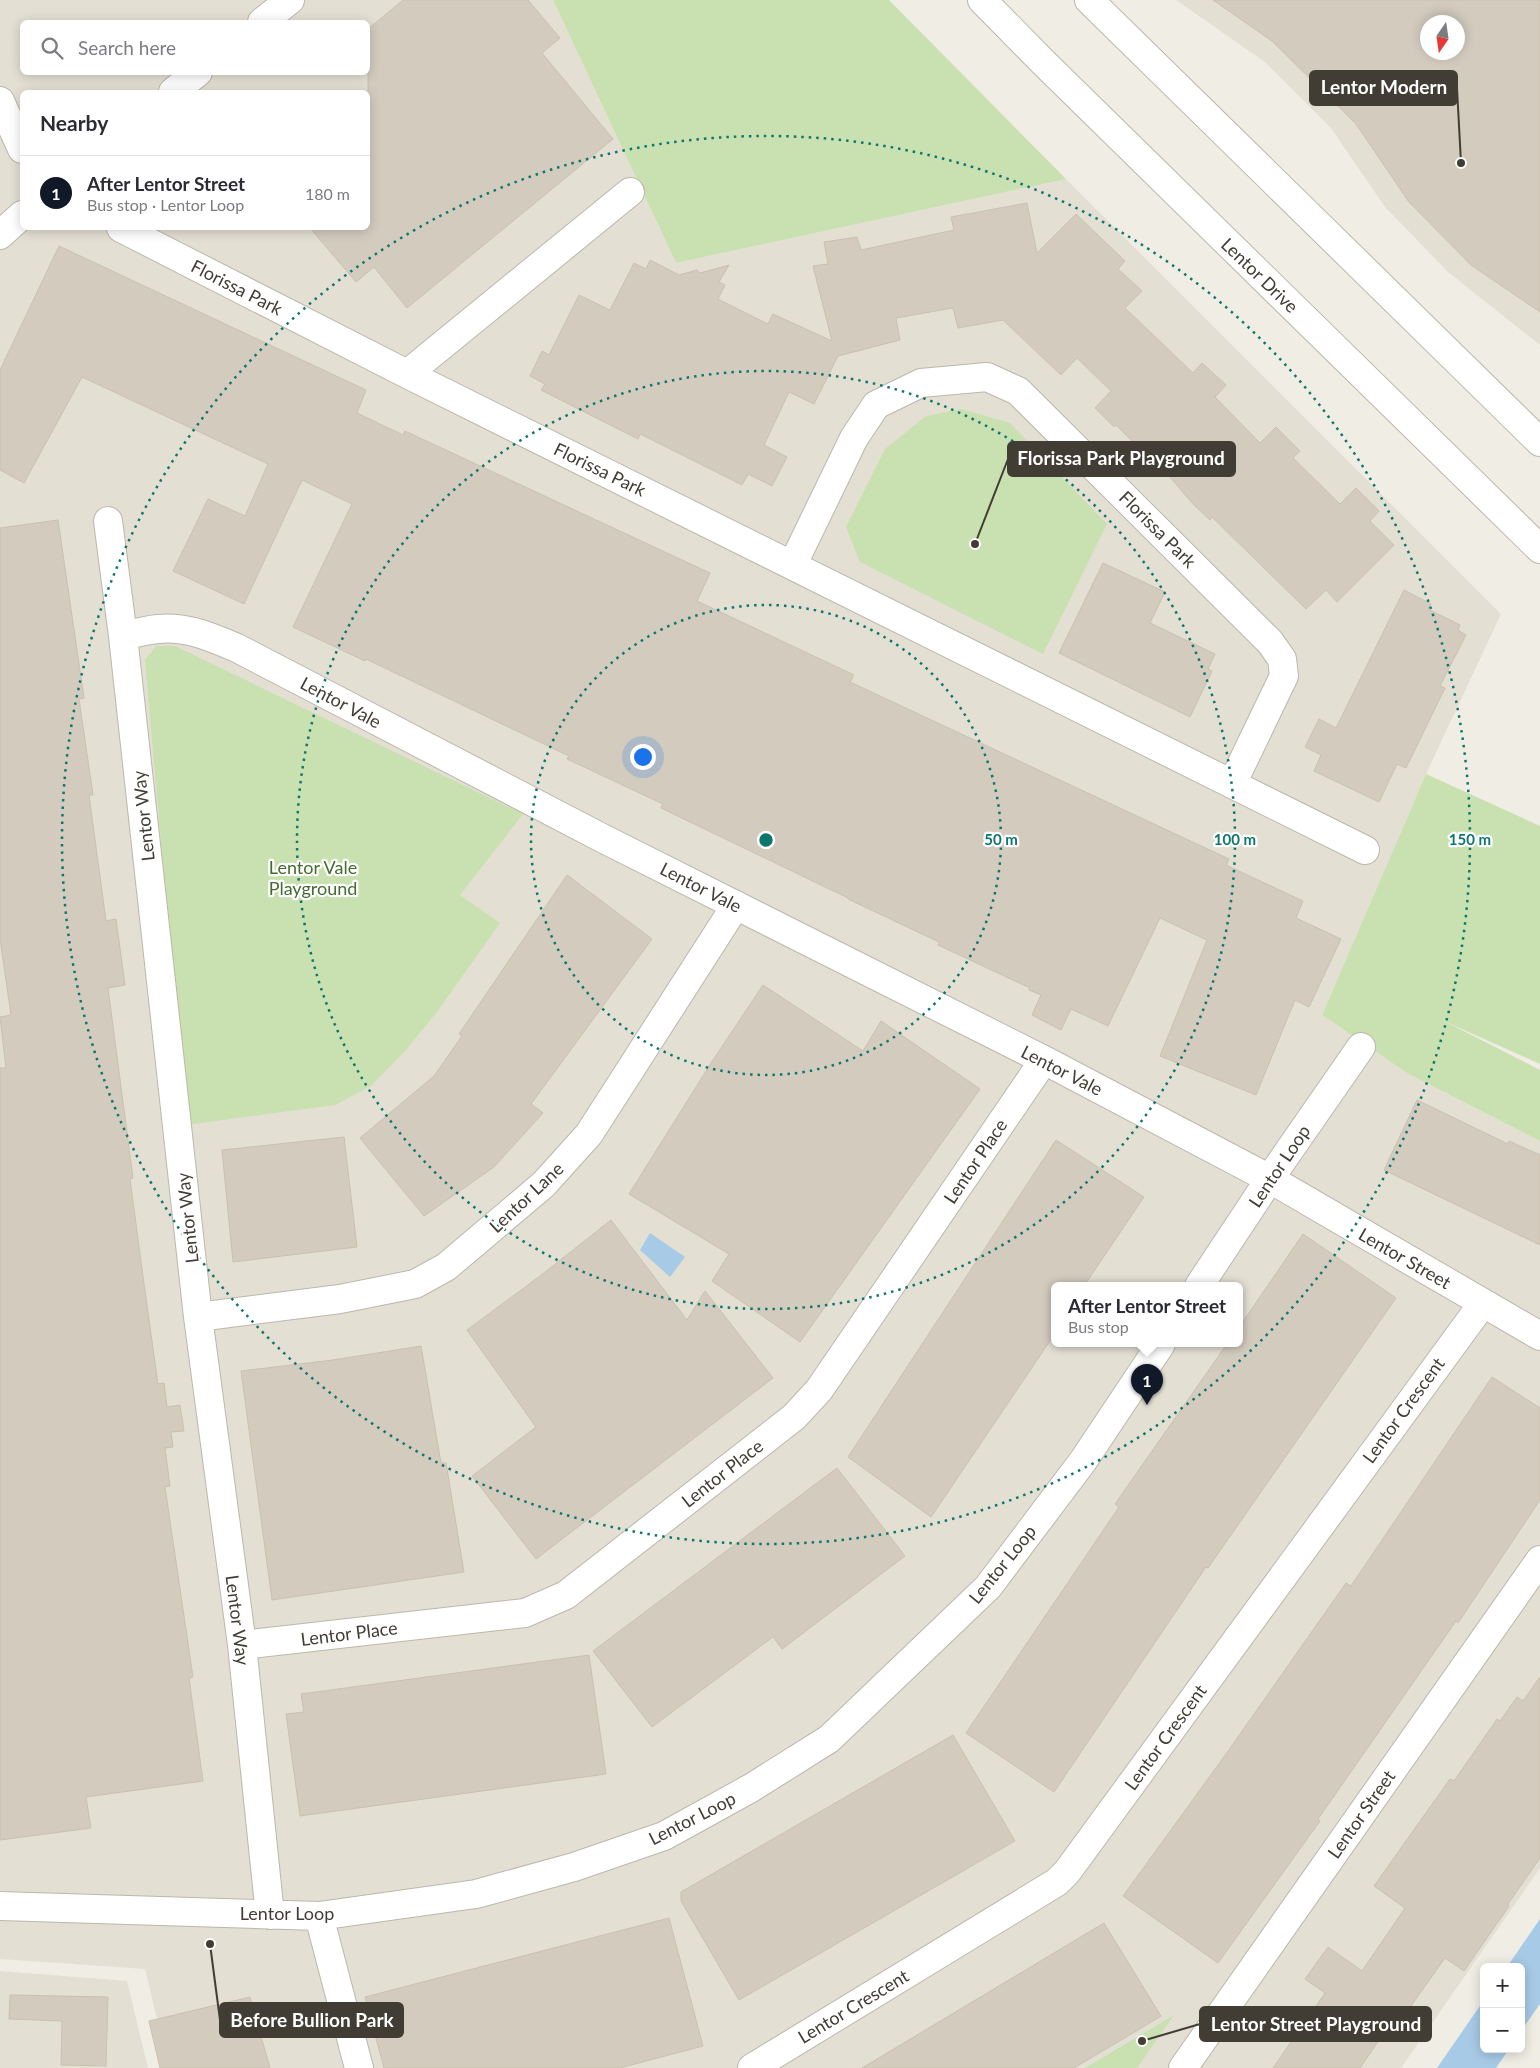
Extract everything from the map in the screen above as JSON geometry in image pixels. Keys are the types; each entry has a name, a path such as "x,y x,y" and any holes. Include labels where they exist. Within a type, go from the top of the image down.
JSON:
{"street":[{"path":"265,20 290,0"},
{"name":"Lentor Drive","path":"982,0 1540,549"},
{"path":"1089,0 1536,436"},
{"path":"176,90 194,75"},
{"path":"0,101 20,145"},
{"path":"407,374 630,192"},
{"path":"0,235 20,217"},
{"name":"Florissa Park","path":"125,230 407,374 1366,850"},
{"name":"Florissa Park","path":"793,564 854,438 876,405 921,383 988,377 1018,391 1270,642 1282,659 1284,676 1232,784"},
{"name":"Lentor Way","path":"108,521 123,636 198,1318 242,1645 270,1915"},
{"name":"Lentor Vale","path":"123,636 158,629 184,629 202,633 237,648 604,839 1044,1060 1270,1180"},
{"name":"Lentor Lane","path":"198,1318 340,1299 396,1288 415,1284 446,1267 544,1184 589,1134 736,905"},
{"name":"Lentor Loop","path":"1202,1282 1361,1048"},
{"name":"Lentor Place","path":"242,1645 525,1614 566,1595 794,1417 805,1405 818,1390 1044,1060"},
{"name":"Lentor Street","path":"1270,1180 1540,1336"},
{"name":"Lentor Crescent","path":"752,2068 1057,1882 1073,1864 1483,1303"},
{"name":"Lentor Loop","path":"0,1906 319,1916 476,1894 574,1867 655,1839 751,1788 828,1739 988,1587 1083,1460 1159,1347"},
{"name":"Lentor Street","path":"1183,2068 1540,1560"},
{"path":"319,1916 359,2068"}],"shaded area":[{"path":"0,0 553,0 676,263 1066,179 1501,614 1426,774 1322,1015 1407,1073 1540,1141 1540,1868 1401,2068 169,2068 145,1969 0,1959"},
{"path":"1176,0 1540,0 1540,345 1448,272 1385,207 1331,128 1265,62"},
{"path":"0,1971 127,1981 148,2068 0,2068"}],"green space":[{"path":"553,0 889,0 1066,179 676,263"},
{"path":"961,409 1010,423 1107,524 1043,654 860,562 846,527 885,449 926,416"},
{"name":"Lentor Vale Playground","path":"156,646 175,646 523,814 460,895 500,923 437,1012 404,1052 371,1086 335,1105 186,1125 145,660"},
{"path":"1426,774 1540,826 1540,1064 1444,1021 1540,1070 1540,1141 1407,1073 1322,1015"},
{"path":"1174,2015 1137,2068 1085,2068"}],"water":[{"path":"650,1233 685,1257 670,1277 640,1250"},
{"path":"1540,1919 1540,2004 1525,2025 1525,1963 1510,1963"},
{"path":"1480,2006 1480,2053 1506,2053 1496,2068 1437,2068"}],"building":[{"path":"403,0 528,0 560,38 542,53 613,139 407,308 374,267 356,282 312,230 370,230 370,90 368,90 368,75 370,75 370,27"},
{"path":"1213,0 1540,0 1540,312 1471,265 1409,202 1356,124 1272,41"},
{"path":"1027,203 1037,253 1076,214 1125,261 1118,269 1142,291 1125,308 1193,373 1202,363 1226,385 1215,397 1260,443 1276,427 1300,451 1293,458 1340,504 1356,488 1379,511 1370,521 1394,545 1337,602 1326,590 1306,609 1212,517 1210,520 1193,504 1163,469 1161,470 1116,425 1114,427 1095,408 1111,391 1077,358 1061,375 1003,320 958,328 953,308 896,318 900,340 838,356 814,404 789,392 764,445 787,457 772,486 748,474 742,485 640,434 638,439 541,390 545,384 530,376 542,351 549,355 579,295 610,310 634,263 646,269 650,260 679,275 697,270 700,273 729,265 719,282 725,285 718,299 768,324 773,314 832,341 813,266 828,264 824,242 857,237 861,250 954,230 951,217"},
{"path":"59,246 366,390 357,413 403,435 405,431 710,573 697,601 854,675 850,682 1229,859 1226,865 1303,901 1296,918 1341,939 1309,1007 1295,1000 1256,1095 1160,1056 1207,940 1160,918 1108,1026 1071,1009 1061,1030 1032,1015 1041,995 1029,990 1030,988 938,945 939,942 661,808 663,804 567,759 569,756 366,659 365,661 293,627 352,504 302,480 244,604 173,571 208,499 245,516 268,464 82,377 24,483 0,470 0,370"},
{"path":"58,520 84,698 79,699 93,795 89,795 106,921 116,919 125,985 108,988 133,1178 130,1179 144,1284 158,1384 164,1383 167,1407 180,1405 184,1431 171,1432 173,1447 165,1448 170,1486 165,1487 193,1677 189,1678 203,1781 86,1797 91,1828 0,1840 0,1068 6,1068 0,1017 11,1015 0,939 0,528"},
{"path":"1103,563 1165,592 1150,623 1215,654 1208,669 1212,671 1190,717 1059,653"},
{"path":"1404,590 1431,604 1428,609 1460,625 1458,630 1466,635 1440,686 1445,688 1406,768 1397,764 1379,802 1314,771 1321,755 1305,747 1319,719 1336,728"},
{"path":"567,875 652,939 531,1104 543,1113 494,1167 424,1216 360,1138 434,1076 462,1036 459,1034"},
{"path":"763,985 863,1051 881,1021 980,1089 800,1342 712,1281 729,1254 629,1194 713,1060"},
{"path":"1417,1100 1508,1144 1509,1141 1540,1155 1540,1245 1384,1170"},
{"path":"344,1137 357,1247 233,1262 222,1150"},
{"path":"1056,1140 1144,1197 1087,1282 1051,1282 1051,1339 931,1517 848,1457"},
{"path":"611,1220 687,1320 705,1291 773,1378 536,1559 472,1476 536,1427 467,1330"},
{"path":"1303,1234 1396,1298 1208,1568 1206,1567 1054,1792 966,1733 1119,1507 1115,1504 1225,1347 1243,1347 1243,1322"},
{"path":"421,1346 441,1463 446,1463 464,1572 272,1600 241,1371 333,1360"},
{"path":"1492,1377 1540,1408 1540,1500 1458,1623 1456,1621 1318,1819 1320,1821 1218,1963 1123,1896 1346,1583 1351,1586"},
{"path":"837,1468 905,1556 782,1649 773,1637 652,1727 593,1651"},
{"path":"589,1655 606,1774 300,1816 286,1714 304,1712 301,1694"},
{"path":"1540,1677 1540,1858 1508,1904 1509,1906 1464,1971 1445,1958 1389,2037 1384,2033 1360,2068 1273,2068 1325,1993 1305,1979 1328,1947 1362,1971 1405,1908 1374,1886 1450,1779 1454,1781 1497,1719 1500,1721 1517,1697 1523,1701"},
{"path":"953,1735 1015,1841 739,2000 681,1901 681,1892"},
{"path":"669,1918 703,2046 620,2068 384,2068 365,1997"},
{"path":"1104,1923 1161,2016 1133,2033 1074,2068 862,2068"},
{"path":"10,1995 108,1997 106,2066 61,2065 62,2021 9,2019"},
{"path":"250,1997 270,2068 160,2068 149,2021"}],"place":[{"name":"Lentor Modern","path":"1461,163"},
{"name":"Florissa Park Playground","path":"975,544"},
{"name":"After Lentor Street","path":"1147,1405"},
{"name":"Before Bullion Park","path":"210,1944"},
{"name":"Lentor Street Playground","path":"1142,2041"}]}
